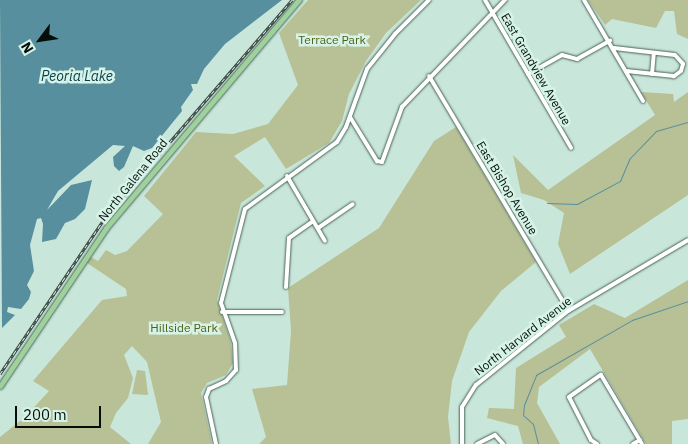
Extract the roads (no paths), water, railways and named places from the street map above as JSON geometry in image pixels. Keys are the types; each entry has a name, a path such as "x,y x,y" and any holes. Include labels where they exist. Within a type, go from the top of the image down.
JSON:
{"main road":[{"name":"North Galena Road","path":"0,386 106,228 299,0"}],"street":[{"path":"216,444 206,394 210,389 230,377 237,366 233,336 222,312 221,298 244,210 287,176 335,143 350,117 367,69 395,34 429,0"},
{"name":"East Grandview Avenue","path":"484,0 571,148"},
{"path":"350,117 377,160 383,160 399,111 429,76 505,0"},
{"path":"584,0 610,41 643,101"},
{"path":"528,74 562,55 577,60 610,41"},
{"path":"614,48 676,55 682,60 683,67 674,76 626,71"},
{"path":"652,74 654,53"},
{"name":"East Bishop Avenue","path":"429,76 568,310"},
{"path":"287,176 325,241"},
{"path":"318,228 353,204"},
{"path":"286,287 289,238 314,222"},
{"name":"North Harvard Avenue","path":"462,444 462,410 471,390 568,310 688,240"},
{"path":"222,312 282,312"},
{"path":"598,444 590,439 568,397 603,376 641,442 632,444"},
{"path":"477,444 496,435 503,444"}],"water":[{"name":"Peoria Lake","path":"0,0 282,0 225,44 204,69 197,84 191,84 193,90 181,107 182,111 152,148 144,151 133,146 124,167 119,171 114,166 113,157 125,146 113,145 58,191 47,210 71,185 92,180 85,209 75,219 65,223 56,239 42,242 43,224 41,218 37,219 30,245 34,271 27,285 31,292 29,299 21,309 8,307 7,312 15,315 2,328"}],"waterway":[{"path":"547,203 577,204 620,181 630,158 656,131 688,122"},
{"path":"538,444 533,424 523,415 524,405 536,375 632,320 688,301"}],"railway":[{"path":"0,374 107,215 292,0"}],"park label":[{"name":"Terrace Park","path":"332,40"},
{"name":"Hillside Park","path":"184,328"}]}
